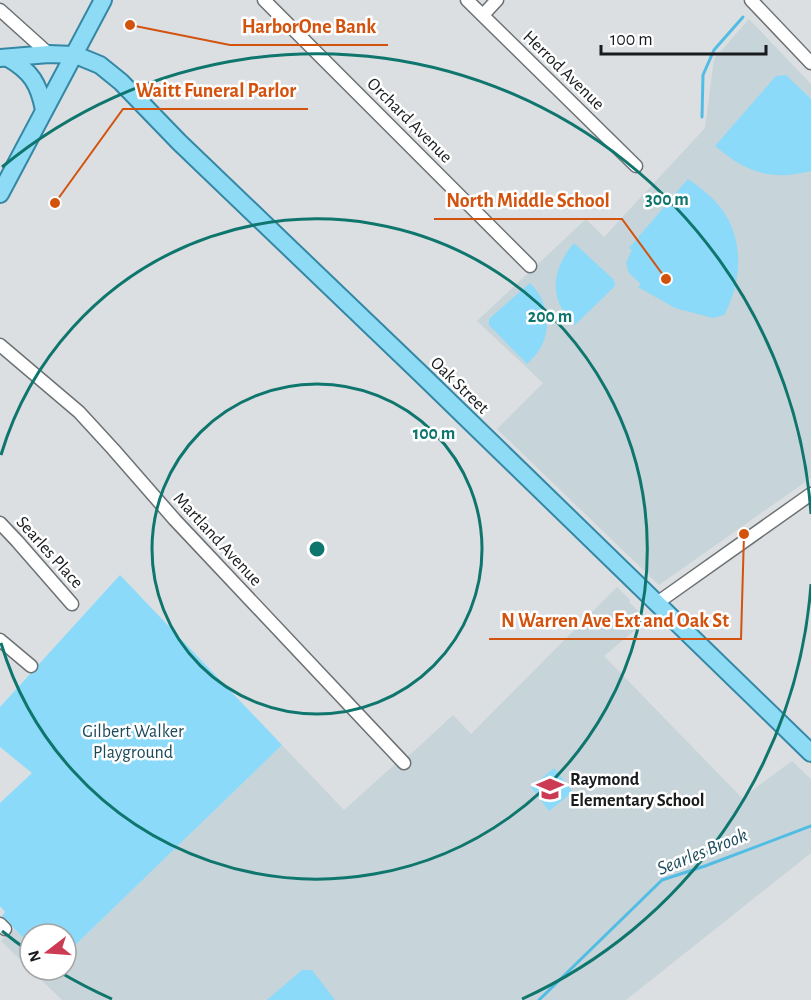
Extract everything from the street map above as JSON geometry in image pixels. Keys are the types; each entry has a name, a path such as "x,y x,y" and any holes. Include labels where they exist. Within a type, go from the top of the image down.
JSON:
{"main road":[{"path":"0,194 103,0"},
{"name":"Oak Street","path":"4,58 49,54 74,56 100,65 121,82 187,150 811,753"},
{"path":"4,58 24,68 30,75 41,94 44,111"}],"street":[{"name":"Orchard Avenue","path":"264,0 530,266"},
{"name":"Herrod Avenue","path":"467,0 636,166"},
{"path":"483,15 497,0"},
{"path":"751,0 811,63"},
{"path":"0,10 49,54"},
{"name":"Martland Avenue","path":"0,345 79,412 175,520 404,763"},
{"path":"657,603 811,494"},
{"name":"Searles Place","path":"0,523 72,604"},
{"path":"0,640 31,666"}],"shaded area":[{"path":"749,19 811,84 811,478 659,585 497,429 543,383 477,321 586,219 604,237 705,128 714,59"},
{"name":"Raymond Elementary School","path":"617,587 647,620 604,656 742,798 792,761 811,779 811,853 626,1000 62,1000 43,982 78,982 78,942 282,745 344,810 453,715 471,734"},
{"path":"14,929 18,933 18,957 1,941"}],"green space":[{"path":"786,75 811,99 811,171 771,175 738,163 715,146 776,76"},
{"path":"688,179 715,201 723,211 735,235 738,262 734,290 724,315 713,318 675,308 638,287 641,284 629,273 626,263 632,250 629,248"},
{"path":"574,243 614,280 615,286 575,325 560,306 556,285 561,263"},
{"path":"530,283 540,296 546,312 547,329 541,348 527,364 489,325 489,319"},
{"name":"Gilbert Walker Playground","path":"120,575 282,745 78,942 78,922 18,922 18,933 2,916 5,912 0,906 0,803 32,773 0,747 0,707"},
{"path":"554,768 573,792 549,811 531,787"},
{"path":"302,970 312,970 335,1000 267,1000"}],"waterway":[{"name":"Searles Brook","path":"702,117 703,75 714,50 743,17"},
{"name":"Searles Brook","path":"539,1000 662,880 811,826"}],"place":[{"name":"HarborOne Bank","path":"130,25"},
{"name":"Waitt Funeral Parlor","path":"55,203"},
{"name":"North Middle School","path":"666,279"},
{"name":"N Warren Ave Ext and Oak St","path":"744,534"},
{"name":"Raymond Elementary School","path":"550,789"}]}
